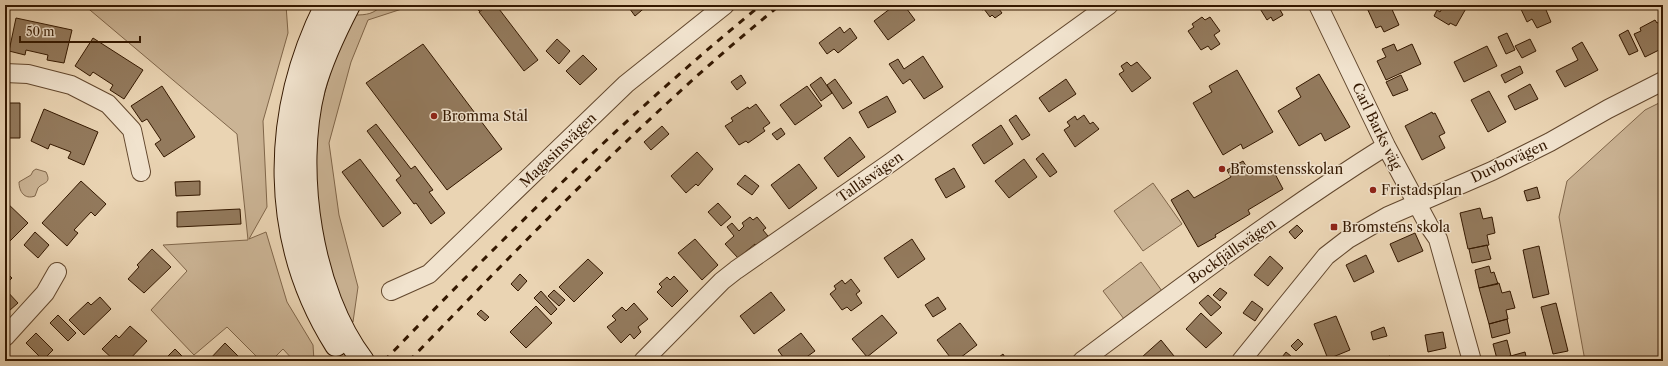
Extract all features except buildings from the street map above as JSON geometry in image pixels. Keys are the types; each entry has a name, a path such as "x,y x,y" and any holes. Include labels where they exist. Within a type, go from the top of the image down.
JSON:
{"street":[{"path":"326,5 304,58 292,99 286,150 286,182 289,224 298,261 310,296 335,330 363,361"},
{"path":"346,361 335,330 328,295 315,254 310,223 306,177 306,134 314,90 321,64 330,42 349,5"},
{"name":"Magasinsvägen","path":"391,291 429,274 626,84 725,5"},
{"name":"Tallåsvägen","path":"643,361 722,281 736,270 890,163 1109,5"},
{"name":"Carl Barks väg","path":"1318,5 1386,146 1438,239 1472,361"},
{"path":"5,73 28,74 71,85 108,104 132,130 141,172"},
{"name":"Duvbovägen","path":"1241,361 1326,256 1348,239 1388,216 1512,161 1663,80"},
{"name":"Bockfjällsvägen","path":"1082,361 1187,283 1313,194 1386,146"},
{"path":"5,336 45,293 57,272"}],"shaded area":[{"path":"84,5 286,5 288,33 263,121 267,207 249,239 266,232 287,302 313,345 314,361 294,361 283,349 271,361 261,361 227,327 194,355 151,310 187,271 163,245 248,240 237,134"},
{"path":"381,5 414,5 368,20 351,62 329,143 339,215 358,287 353,322 341,308 321,245 314,150 320,109 335,57 355,15 370,13 379,8"},
{"path":"1663,101 1663,361 1585,361 1559,217 1567,181 1645,110"},
{"path":"36,169 46,172 48,179 38,188 35,196 25,196 20,189 19,182 31,175"},
{"path":"1153,183 1182,224 1143,251 1114,211"},
{"path":"1141,262 1162,291 1124,319 1103,291"}],"railway":[{"path":"384,361 567,177 662,89 761,5"},
{"path":"409,361 589,177 683,89 780,5"}],"place":[{"name":"Bromma Stål","path":"434,116"},
{"name":"Bromstensskolan","path":"1222,169"},
{"name":"Fristadsplan","path":"1373,190"},
{"name":"Bromstens skola","path":"1334,227"}]}
